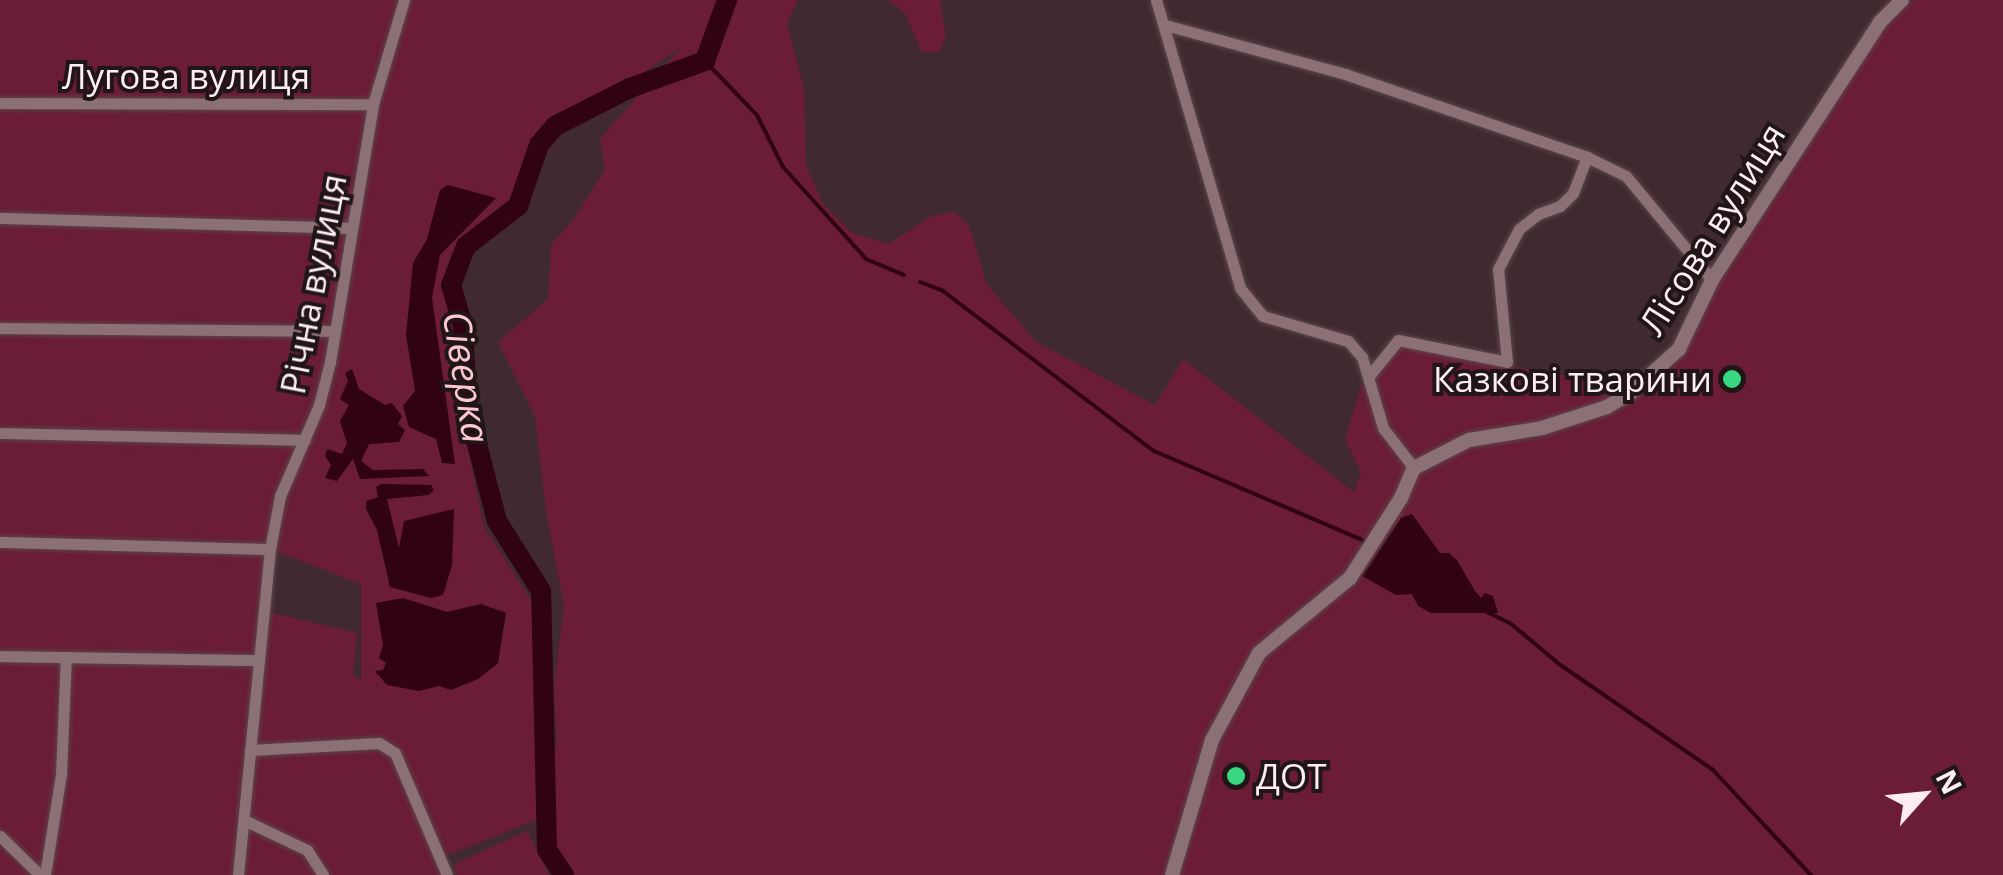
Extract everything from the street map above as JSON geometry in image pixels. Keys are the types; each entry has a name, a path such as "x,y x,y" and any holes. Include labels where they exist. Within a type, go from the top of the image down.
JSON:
{"street":[{"name":"Річна вулиця","path":"238,875 270,548 280,496 305,440 330,362 332,330 349,228 366,160 372,104 404,0"},
{"path":"1156,0 1240,288 1263,316 1348,340 1362,356 1370,376 1382,428 1414,468 1401,498 1350,578 1259,654 1212,740 1172,875"},
{"name":"Лісова вулиця","path":"1414,468 1468,440 1542,428 1606,407 1630,392 1679,349 1712,280 1880,22 1902,0"},
{"path":"1165,25 1344,74 1587,156 1626,176 1712,280"},
{"name":"Лугова вулиця","path":"0,103 372,104"},
{"path":"1370,376 1398,340 1506,362 1498,270 1519,229 1538,214 1560,206 1574,193 1587,156"},
{"path":"0,218 349,228"},
{"path":"0,328 332,330"},
{"path":"0,433 305,440"},
{"path":"0,542 270,548"},
{"path":"0,656 258,660"},
{"path":"43,875 61,774 66,657"},
{"path":"250,750 379,743 394,753 448,875"},
{"path":"244,820 307,850 323,875"},
{"path":"0,836 43,875"}],"shaded area":[{"path":"0,0 798,0 787,24 804,88 806,165 823,204 853,233 888,244 932,216 955,212 970,227 986,283 1036,342 1155,405 1183,359 1354,492 1361,473 1345,439 1361,386 1396,346 1629,387 1653,377 1885,27 1913,0 2003,0 2003,875 559,875 542,852 557,736 554,686 564,606 546,511 535,416 498,342 548,299 551,245 573,220 605,169 600,139 682,46 642,74 560,115 535,140 512,200 460,243 442,281 458,342 456,392 484,527 532,602 539,819 435,860 442,875 0,875","holes":["270,549 361,584 361,680 353,675 357,633 264,611"]},
{"path":"887,0 940,0 946,37 939,52 922,52 904,12"},
{"path":"448,185 496,198 440,255 432,298 455,464 442,463 436,439 409,427 403,406 415,391 406,335 413,263 427,239 440,190"},
{"path":"352,369 359,389 385,405 392,403 402,416 398,424 405,430 399,442 369,444 361,461 373,470 423,469 429,476 360,479 353,459 337,481 325,478 331,465 325,456 327,449 342,454 347,443 340,421 349,405 340,399 348,381 345,373"},
{"path":"431,485 434,490 429,495 387,499 399,548 404,521 454,509 452,565 443,595 431,598 390,587 377,530 366,509 366,501 378,497 376,487"},
{"path":"1412,514 1440,553 1449,553 1457,560 1481,598 1485,593 1493,596 1498,613 1431,613 1418,606 1412,594 1396,595 1362,576 1401,518"},
{"path":"403,598 447,612 481,604 506,613 498,663 478,679 451,690 439,686 419,691 387,685 375,671 383,670 386,663 379,658 383,645 376,603"},
{"path":"527,831 549,875 457,875 454,864"}],"waterway":[{"name":"Сіверка","path":"564,875 547,850 541,591 497,521 467,406 463,326 451,285 466,246 518,206 539,145 555,126 630,88 705,61 727,0"},
{"path":"705,61 757,115 783,167 866,259 904,275"},
{"path":"920,282 943,291 1154,451 1363,540"},
{"path":"1487,612 1510,623 1559,664 1713,770 1811,875"}],"place":[{"name":"Казкові тварини","path":"1732,379"},
{"name":"ДОТ","path":"1236,776"}]}
